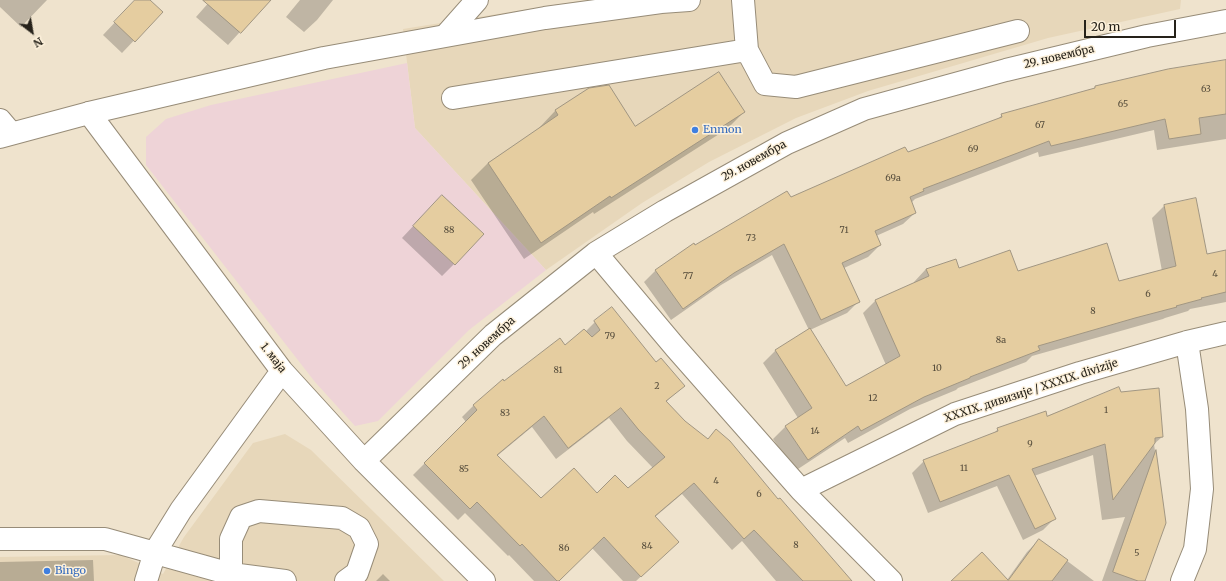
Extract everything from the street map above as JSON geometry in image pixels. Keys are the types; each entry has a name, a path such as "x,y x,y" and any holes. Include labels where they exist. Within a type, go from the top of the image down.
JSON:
{"street":[{"path":"446,35 477,0"},
{"path":"4,130 89,113 324,58 545,18 661,2 689,0"},
{"path":"743,0 747,50 764,84 796,87 1018,31"},
{"name":"29. новембра","path":"364,462 493,335 596,253 665,211 787,143 864,109 1021,66 1147,36 1226,21"},
{"path":"453,98 747,50"},
{"name":"1. маја","path":"89,113 282,371 364,462 484,581"},
{"path":"596,253 675,347 801,490 890,581"},
{"name":"XXXIX. дивизије / XXXIX. divizije","path":"801,490 955,414 1080,373 1187,342 1226,333"},
{"path":"1182,581 1195,549 1202,489 1197,409 1187,342"},
{"path":"146,581 155,552 181,510 282,371"},
{"path":"231,574 231,539 241,517 259,511 342,518 359,528 367,544 357,573 346,581"},
{"path":"0,539 106,539 231,574 285,581"}],"shaded area":[{"path":"585,0 1181,0 1180,9 1048,38 868,91 796,118 709,162 642,203 546,270 415,128 403,29"},
{"path":"407,63 415,128 546,270 469,330 378,421 355,426 315,382 146,165 146,137 166,119 211,105"},
{"path":"285,434 311,450 444,581 0,581 0,557 121,555 163,574 184,537 253,443"}],"building":[{"path":"135,0 150,0 163,12 135,42 114,22"},
{"path":"203,0 271,0 241,33"},
{"path":"1226,60 1226,114 1199,118 1201,134 1169,139 1165,119 1051,146 1049,141 923,189 924,191 910,197 916,213 875,231 881,245 842,263 860,302 821,320 784,244 734,273 683,309 655,270 694,243 695,245 787,191 791,197 905,147 908,152 1002,117 1001,114 1095,88 1095,86 1168,69"},
{"path":"719,72 745,112 611,198 610,196 541,243 488,163 558,115 555,110 589,88 609,85 635,126"},
{"path":"442,195 484,234 455,265 413,226"},
{"path":"1196,198 1207,254 1226,250 1226,292 1038,346 1040,350 970,377 924,397 861,431 858,426 808,460 785,426 812,408 775,350 810,328 846,386 900,356 875,300 929,276 926,269 956,259 959,268 1010,250 1018,271 1107,243 1119,281 1176,266 1164,205"},
{"path":"612,307 656,362 661,358 685,386 666,401 685,421 708,439 716,429 730,441 778,499 780,498 852,581 803,581 754,530 744,539 694,483 655,516 679,542 641,577 604,537 559,581 557,581 522,544 520,546 477,502 470,509 424,463 477,410 473,405 503,379 504,381 560,338 565,345 584,329 592,337 600,330 594,321","holes":["621,408 638,429 665,457 628,488 615,475 597,493 574,468 541,498 497,455 544,416 568,448"]},
{"path":"1119,387 1121,392 1159,388 1163,437 1155,438 1155,443 1113,500 1105,444 1032,469 1056,519 1035,529 1009,475 940,502 923,460 998,431 997,428 1046,411 1047,416"},
{"path":"1156,450 1166,523 1145,581 1138,581 1113,572"},
{"path":"1039,539 1068,560 1052,581 951,581 982,552 1008,580"}],"place":[{"name":"Enmon","path":"695,130"},
{"name":"Bingo","path":"47,571"}]}
